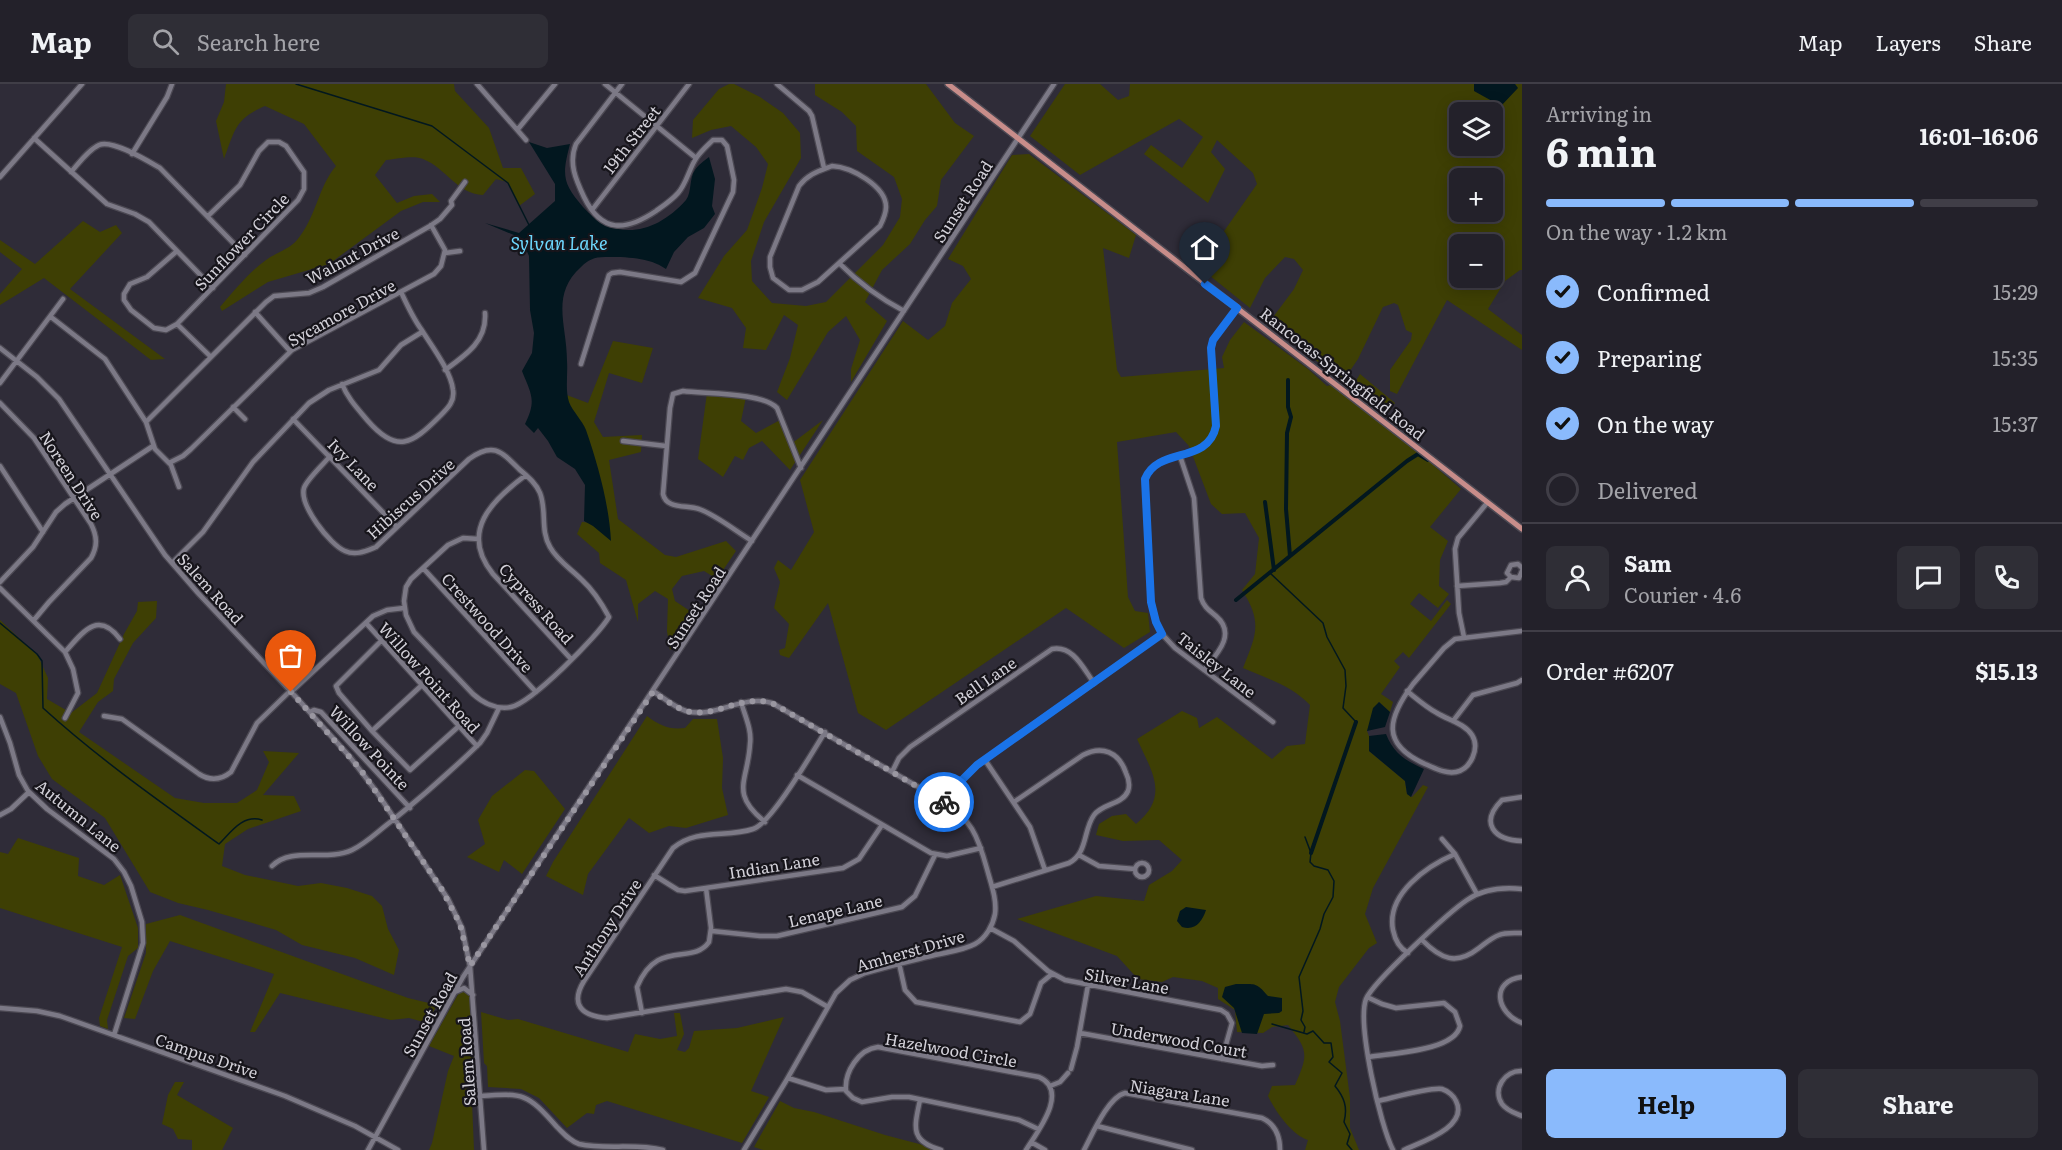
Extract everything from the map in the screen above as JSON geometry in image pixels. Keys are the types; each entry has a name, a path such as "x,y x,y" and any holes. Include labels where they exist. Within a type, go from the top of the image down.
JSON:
{"main road":[{"name":"Rancocas-Springfield Road","path":"948,84 1522,529"}],"street":[{"path":"0,177 82,84"},
{"path":"132,154 167,97 171,84"},
{"path":"477,84 526,140"},
{"path":"518,129 555,84"},
{"path":"605,84 696,158"},
{"path":"581,364 607,278 612,273 620,272 681,282 695,273 734,188 728,150 722,140 714,140 696,158 677,194 653,213 625,226 612,225 592,210 573,167 574,147 622,84"},
{"name":"19th Street","path":"592,210 689,84"},
{"path":"777,84 812,117 824,168"},
{"name":"Sunset Road","path":"368,1150 470,966 1054,84"},
{"path":"34,138 107,204 135,214 148,222 213,288"},
{"name":"Sunflower Circle","path":"177,324 298,200 304,189 304,172 286,146 274,141 264,145 240,184 208,216"},
{"path":"71,172 97,146 112,144 160,168 245,255"},
{"path":"838,166 854,171 882,192 885,212 880,226 818,282 802,290 789,290 776,282 770,267 771,251 799,186 804,179 824,168 838,166"},
{"name":"Walnut Drive","path":"146,422 255,312 274,296 309,293 323,287 431,225 452,205 451,201 465,182"},
{"path":"431,225 444,245 445,253 460,251"},
{"path":"177,251 147,277 130,284 124,294 124,300 131,310 154,328 166,330 177,324 211,357"},
{"name":"Sycamore Drive","path":"169,463 191,449 290,351 434,274 441,266 445,253"},
{"path":"839,263 862,286 904,311"},
{"path":"342,384 354,405 378,432 393,442 404,442 420,435 449,406 453,399 453,387 401,292"},
{"path":"0,383 63,299"},
{"name":"Taisley Lane","path":"1237,308 1213,340 1211,348 1216,426 1214,435 1202,448 1157,464 1145,479 1151,602 1162,634 1175,648 1273,722"},
{"path":"255,312 290,351"},
{"path":"445,370 471,350 486,324 485,313"},
{"path":"51,316 105,359 146,422 153,446 174,470 179,487"},
{"path":"172,563 203,532 253,462 313,400 342,384 379,370 401,345 422,332"},
{"name":"Salem Road","path":"0,348 43,382 64,406 172,563 361,770 448,898 462,928 470,966 484,1150"},
{"path":"752,541 703,511 666,502 663,494 666,446 673,394 682,391 743,396 767,401 777,408 801,468"},
{"name":"Noreen Drive","path":"0,403 32,435 93,527 96,539 95,551 86,565 34,620"},
{"path":"233,407 245,419"},
{"name":"Ivy Lane","path":"293,419 397,526"},
{"path":"623,441 666,446"},
{"path":"0,582 30,550 56,512 73,498 153,446"},
{"name":"Hibiscus Drive","path":"330,456 304,487 303,500 324,533 344,551 359,554 376,548 473,456 486,450 500,451 526,475"},
{"path":"1180,456 1194,498 1201,598 1208,609 1222,622 1226,631 1223,645 1204,670"},
{"path":"0,466 43,532"},
{"path":"526,475 541,496 545,534 550,548 590,589 609,616 597,635 536,692 517,705 499,708 479,699 463,685 414,632 404,608 404,596 408,583 452,542 463,538 479,538 485,514 500,496 526,475"},
{"path":"1464,637 1454,566 1456,545 1458,538 1487,503"},
{"name":"Cypress Road","path":"479,538 481,552 488,567 571,659"},
{"path":"1457,586 1500,583 1511,578 1519,578 1522,570 1518,564 1511,566 1507,573 1511,578"},
{"name":"Crestwood Drive","path":"423,568 536,692"},
{"path":"0,588 65,652 73,669 78,693 64,718"},
{"path":"104,716 122,718 199,774 211,779 224,777 231,772 257,723 291,691 366,623 384,611 404,608"},
{"name":"Willow Point Road","path":"366,623 477,747"},
{"path":"65,652 87,629 97,625 110,628 120,639"},
{"path":"1407,691 1422,704 1461,725 1473,736 1475,751 1465,767 1458,772 1443,771 1401,750 1392,727 1395,715 1407,691 1444,648 1455,639 1522,631"},
{"path":"948,804 965,777 985,760 1162,634"},
{"path":"381,641 336,686 339,693 372,731 410,770 459,726"},
{"name":"Bell Lane","path":"892,772 899,758 909,747 1052,649 1061,648 1071,653 1094,683"},
{"path":"1453,721 1473,695 1522,680"},
{"path":"372,731 422,685"},
{"path":"653,692 675,706 694,712 709,711 756,700 772,703 948,804 969,823 981,848 992,886 995,910 990,928"},
{"path":"741,702 751,743 743,793 748,804 765,822 825,732"},
{"path":"272,866 278,859 286,856 332,855 349,851 376,834 410,808 477,747 487,734 499,708"},
{"name":"Willow Pointe","path":"310,712 314,710 321,712 410,808"},
{"name":"Autumn Lane","path":"0,717 19,775 29,792 47,809 110,856 121,867 131,886 142,922 143,943 114,1035"},
{"path":"992,886 1069,863 1079,855 1093,816 1100,809 1121,799 1129,789 1128,777 1117,756 1102,750 1086,754 1014,802"},
{"path":"985,760 1031,829 1045,870"},
{"path":"797,775 935,855 950,856 981,848"},
{"path":"0,815 14,807 29,792"},
{"path":"1522,797 1502,800 1492,813 1491,820 1494,830 1503,838 1522,841"},
{"name":"Anthony Drive","path":"765,822 753,830 704,834 685,839 671,850 582,984 576,997 577,1004 583,1011 602,1018 615,1018 789,989 802,992 828,1007"},
{"name":"Indian Lane","path":"654,876 681,891 850,866 860,859 882,825"},
{"path":"1442,838 1455,854 1477,894"},
{"path":"1408,953 1401,948 1395,938 1392,925 1393,912 1402,895 1414,880 1434,865 1455,854"},
{"name":"Lenape Lane","path":"712,931 777,936 902,907 915,896 935,855"},
{"path":"1079,855 1101,867 1135,869"},
{"path":"642,1013 637,987 654,961 704,948 709,942 712,931 706,888"},
{"path":"1393,1150 1383,1126 1369,1057 1363,1016 1367,997 1374,986 1462,903 1477,894 1500,888 1522,889"},
{"name":"Amherst Drive","path":"744,1150 842,986 852,978 899,963 970,946 980,940 990,928"},
{"name":"Silver Lane","path":"990,928 1017,942 1052,974 1068,981 1221,1010 1227,1014 1232,1023 1222,1059"},
{"path":"1422,940 1435,952 1446,958 1454,958 1469,954 1498,935 1522,933"},
{"path":"899,963 905,990 916,1002 1020,1022 1030,1014 1038,988 1052,974"},
{"path":"1522,977 1506,983 1502,989 1500,1001 1507,1014 1522,1023"},
{"path":"1026,1150 1052,1102 1050,1086 1060,1082 1070,1071 1080,1033 1088,985"},
{"path":"453,994 464,988 474,996"},
{"path":"1367,997 1399,1008 1444,1003 1455,1012 1460,1026 1455,1036 1441,1045 1369,1057"},
{"name":"Campus Drive","path":"0,1008 44,1012 291,1098 398,1150"},
{"name":"Underwood Court","path":"1080,1033 1262,1066 1273,1065"},
{"name":"Hazelwood Circle","path":"846,1089 847,1077 858,1058 864,1051 878,1047 1039,1077 1050,1086"},
{"path":"1522,1071 1506,1076 1500,1086 1499,1095 1506,1108 1522,1116"},
{"path":"788,1078 826,1090 846,1089 853,1098 862,1102 897,1096 1019,1120 1038,1129"},
{"path":"1378,1101 1436,1089 1446,1091 1455,1098 1458,1112 1451,1127 1404,1150"},
{"name":"Niagara Lane","path":"1084,1150 1096,1126 1115,1098 1122,1093 1262,1118 1272,1123 1281,1150"},
{"path":"480,1096 513,1094 522,1096 544,1112 568,1138 579,1144 594,1147 644,1147 663,1150"},
{"path":"920,1100 916,1118 917,1135 923,1143 941,1150"},
{"path":"1096,1126 1192,1150"},
{"path":"1031,1142 1045,1150"}],"shaded area":[{"path":"226,84 454,84 455,91 489,128 503,168 521,168 535,194 519,206 507,182 496,179 483,195 474,194 459,186 438,168 423,159 410,157 386,160 375,175 397,203 414,196 432,194 440,202 423,202 401,211 329,264 268,282 222,311 220,307 241,282 266,260 297,240 309,222 325,183 336,166 304,124 265,106 247,116 237,126 224,159 216,121 224,102"},
{"path":"734,84 760,97 783,113 800,133 801,158 764,222 751,261 752,281 772,303 806,306 826,302 883,245 900,217 902,199 894,177 857,151 856,126 842,112 815,95 815,84 926,84 955,123 974,136 941,180 937,206 910,244 882,270 865,302 887,321 851,382 851,369 860,340 846,316 828,332 787,400 777,392 790,358 798,325 784,315 766,350 743,348 746,328 732,308 698,298 724,256 747,230 768,164 756,147 731,126 711,130 692,138 693,120 719,89"},
{"path":"1065,84 1100,84 1118,100 1129,96 1130,84 1474,84 1474,91 1517,88 1515,84 1522,84 1522,270 1503,284 1503,234 1449,234 1449,288 1501,288 1488,309 1522,335 1522,350 1447,300 1397,394 1390,391 1390,370 1411,340 1412,333 1406,330 1398,305 1394,303 1383,307 1358,359 1343,381 1268,324 1294,289 1303,270 1294,259 1285,257 1265,278 1250,308 1199,267 1257,184 1253,173 1217,140 1211,152 1225,169 1208,203 1144,154 1151,145 1182,168 1203,137 1179,119 1080,175 1030,136"},
{"path":"1029,154 1136,235 1129,258 1103,248 1117,370 1121,377 1224,368 1222,357 1230,340 1244,322 1308,369 1327,386 1331,385 1410,445 1461,489 1430,527 1448,541 1440,560 1439,586 1449,594 1438,608 1419,593 1410,604 1431,621 1447,600 1451,604 1409,658 1403,652 1394,661 1400,667 1381,694 1393,702 1390,712 1379,702 1367,731 1369,751 1405,781 1407,794 1412,797 1423,785 1428,787 1373,888 1365,914 1377,943 1369,948 1339,987 1335,1002 1340,1021 1350,1098 1350,1128 1359,1150 1305,1150 1308,1140 1290,1128 1271,1102 1268,1096 1272,1086 1295,1085 1304,1060 1300,1041 1288,1025 1272,1027 1263,1033 1237,1032 1235,1010 1218,999 1218,988 1202,981 1173,977 1162,982 1138,979 1117,956 1017,919 1096,896 1144,901 1149,885 1172,871 1182,860 1159,840 1123,841 1096,835 1099,824 1112,816 1126,814 1136,824 1153,804 1155,783 1137,739 1182,711 1197,718 1199,728 1217,717 1272,759 1287,746 1305,744 1310,705 1287,688 1243,668 1254,638 1255,620 1249,601 1242,590 1255,574 1259,538 1245,513 1222,514 1211,504 1189,446 1176,432 1117,442 1128,597 1135,611 1148,613 1150,632 1124,648 1066,608 886,730 858,713 828,603 789,658 780,655 779,650 785,648 789,624 774,608 780,582 774,568 778,560 791,570 814,532 800,480 903,321 928,340 945,326 952,303 971,279 963,266 948,259 1012,155"},
{"path":"83,221 100,232 116,225 122,233 70,289 165,359 151,360 44,278 0,305 0,294 22,269 0,252 0,240 35,264"},
{"path":"613,341 653,348 642,383 609,373 594,422 603,437 642,435 641,452 609,460 618,519 665,555 676,557 726,541 736,551 717,579 704,571 682,576 672,589 675,601 690,611 696,603 700,605 670,650 667,631 668,599 655,591 638,604 638,622 626,580 600,563 599,553 577,534 582,522 604,524 564,394 588,403"},
{"path":"1360,374 1395,403 1389,412 1384,414 1352,387"},
{"path":"707,393 746,397 741,421 756,433 782,419 791,444 823,420 790,470 762,441 749,448 743,460 735,456 723,477 698,459"},
{"path":"157,601 156,618 133,643 114,679 113,691 98,702 79,732 175,798 204,803 237,803 257,790 269,762 263,751 299,753 263,795 294,796 301,811 248,829 225,844 222,866 245,875 298,886 321,883 372,896 382,906 388,929 399,950 394,975 355,958 302,945 276,930 178,903 150,892 105,818 52,779 38,756 16,693 0,684 0,620 38,656 48,678 47,699 71,713 97,693 137,611 138,602"},
{"path":"647,716 670,728 685,728 693,719 717,719 723,758 722,788 728,815 686,828 669,826 649,833 629,818 588,874 583,895 546,876"},
{"path":"525,770 534,771 565,809 522,874 504,860 499,872 467,857 485,844 478,820 492,796"},
{"path":"18,838 79,858 78,876 104,885 120,875 138,928 138,948 128,956 107,1020 108,1029 100,1026 99,1018 122,947 0,908 0,852 8,854"},
{"path":"180,915 408,998 437,1005 427,1023 409,1018 391,1020 280,993 255,1032 250,1032 274,974 170,941 153,971 135,1019 124,1018 146,953 146,924"},
{"path":"460,991 470,994 476,1071 471,1078 474,1150 429,1150 448,1071 454,1056 429,1046"},
{"path":"481,1012 508,1020 518,1019 628,1052 635,1034 660,1039 677,1036 674,1013 680,1013 684,1034 677,1050 685,1052 689,1048 694,1031 737,1028 784,1017 751,1091 769,1097 742,1143 607,1101 596,1105 594,1114 587,1113 567,1128 539,1098 521,1089 488,1087"},
{"path":"175,1082 184,1082 177,1095 233,1128 222,1150 192,1150 192,1140 178,1139 173,1129 162,1124 168,1095"},
{"path":"780,1101 794,1108 942,1150 763,1150 754,1147"}],"water":[{"path":"1474,84 1515,84 1518,88 1503,104 1503,102 1494,102 1474,91"},
{"name":"Sylvan Lake","path":"529,142 547,148 570,144 565,171 571,191 595,218 608,226 621,230 648,227 674,212 688,197 695,170 709,157 715,179 712,206 715,214 704,228 688,237 674,252 666,269 637,258 598,258 581,267 566,288 562,311 568,397 586,430 595,457 605,499 611,541 584,521 585,485 575,469 557,457 538,428 534,433 525,424 532,403 522,371 532,353 534,333 530,310 529,256 521,238 485,223 519,233 555,201 555,184"},
{"path":"1379,702 1390,712 1385,727 1367,731 1373,708"},
{"path":"1386,734 1401,756 1424,769 1411,797 1407,794 1405,781 1369,751 1369,736"},
{"path":"1186,907 1206,910 1200,922 1191,928 1182,927 1177,921 1180,911"},
{"path":"1236,984 1255,985 1268,996 1282,998 1282,1011 1264,1014 1257,1034 1242,1033 1234,1008 1222,997 1225,987"}],"waterway":[{"path":"296,84 432,126 508,183 529,225"},
{"path":"1288,380 1288,407 1291,417 1287,433 1286,509 1290,556"},
{"path":"1236,600 1407,461 1418,454 1428,460"},
{"path":"1265,502 1274,570"},
{"path":"1270,573 1323,623 1327,637 1345,670 1346,686 1343,708 1356,722"},
{"path":"0,623 37,654 42,661 43,708 129,779 219,844 243,822 262,820"},
{"path":"1311,853 1356,722"},
{"path":"1304,1032 1305,1027 1301,1020 1303,1011 1299,977 1333,897 1334,881 1328,870 1314,866 1310,862 1311,853 1305,837"},
{"path":"1272,1024 1307,1034 1313,1031 1324,1043 1331,1043 1333,1057 1329,1062 1342,1073 1335,1086 1344,1102 1346,1112 1344,1122 1350,1134 1347,1144 1352,1150"}],"way so far":[{"path":"291,692 361,770 448,898 464,934 470,966 653,692 675,706 694,712 709,711 752,700 772,703 944,802"}],"route":[{"path":"944,802 948,804 963,779 977,765 1162,634 1151,602 1145,479 1152,467 1202,448 1214,435 1216,426 1211,348 1218,332 1237,308 1205,284"}]}
